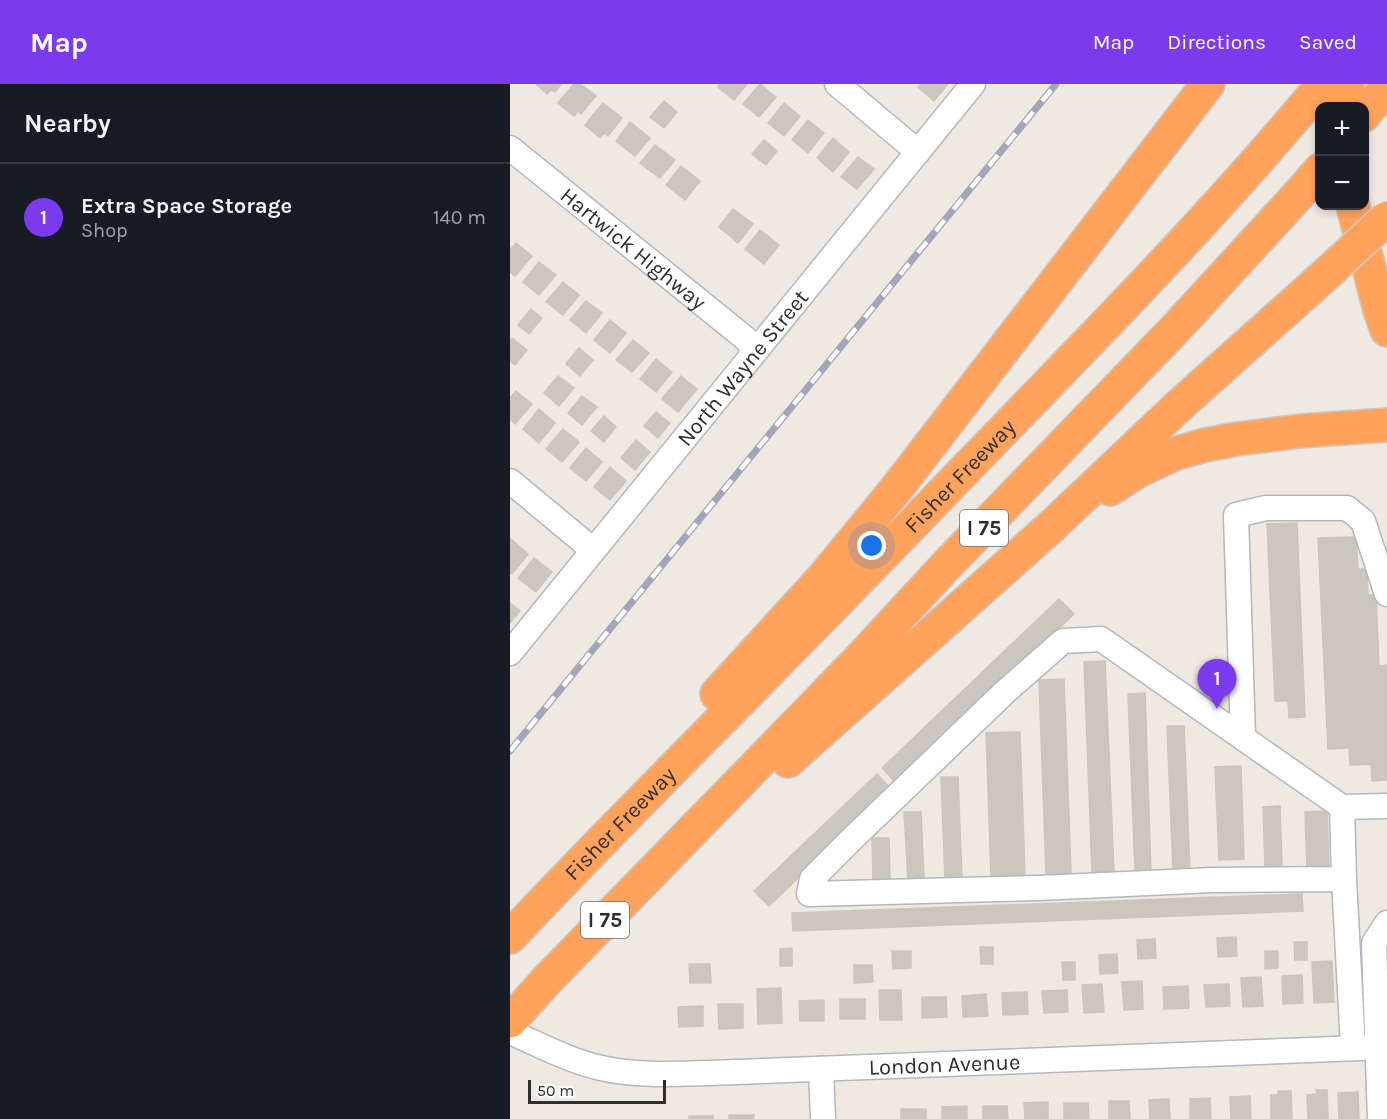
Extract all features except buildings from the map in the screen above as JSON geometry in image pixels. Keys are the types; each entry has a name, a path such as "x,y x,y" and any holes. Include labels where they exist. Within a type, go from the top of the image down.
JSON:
{"highway":[{"path":"510,936 572,852 838,559 897,488 1208,84"},
{"name":"Fisher Freeway","path":"510,936 1101,329 1188,237 1323,84"},
{"path":"1346,102 1348,84"},
{"path":"1369,110 1387,87"},
{"name":"I 75","path":"510,1021 1180,324 1310,181"},
{"path":"1354,210 1387,330"},
{"path":"663,861 720,824 1051,527 1181,404 1387,218"},
{"path":"1051,527 1138,471 1174,454 1237,439 1301,431 1387,425"}],"street":[{"path":"837,84 918,152"},
{"name":"North Wayne Street","path":"510,653 973,84"},
{"name":"Hartwick Highway","path":"510,148 746,339 756,351"},
{"path":"510,481 593,550"},
{"path":"1243,737 1236,515 1266,508 1347,508 1364,521 1387,594"},
{"path":"1344,879 1213,880 1038,888 809,894 812,879 1006,691 1062,641 1101,639 1342,807 1387,806"},
{"path":"1342,807 1353,1047"},
{"path":"1380,1119 1383,1047 1374,943 1387,923"},
{"name":"London Avenue","path":"510,1032 601,1068 649,1074 1383,1047"},
{"path":"821,1069 823,1119"}],"railway":[{"path":"510,751 1056,84"}],"place":[{"name":"Extra Space Storage","path":"1217,709"}]}
